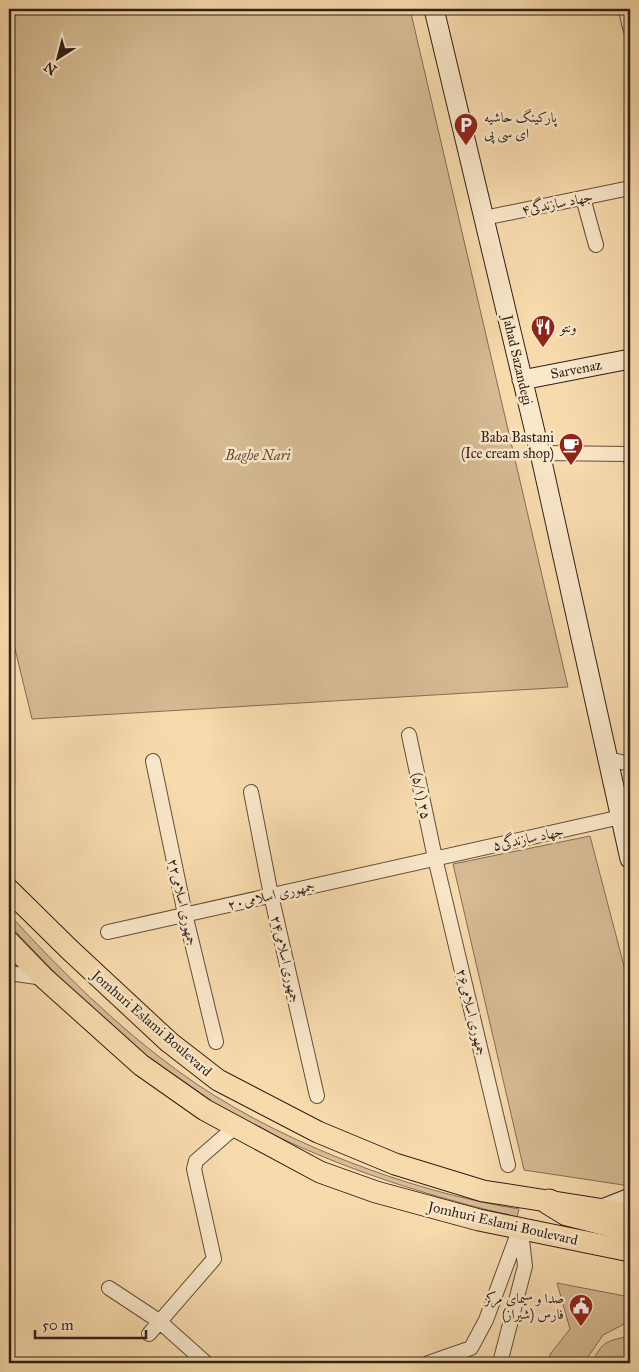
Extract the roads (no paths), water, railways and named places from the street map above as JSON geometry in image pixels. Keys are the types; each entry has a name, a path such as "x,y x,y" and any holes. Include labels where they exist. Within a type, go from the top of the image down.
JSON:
{"highway":[{"path":"549,1202 567,1213 630,1229"}],"main road":[{"name":"Jahad Sazandegi","path":"434,9 540,453 630,859"},
{"name":"Sarvenaz","path":"522,380 630,359"},
{"name":"Jomhuri Eslami Boulevard","path":"9,890 169,1042 218,1080 318,1132 395,1164 483,1190 630,1214"},
{"name":"Jomhuri Eslami Boulevard","path":"9,942 44,978 141,1065 205,1110 320,1172 376,1192 479,1220 630,1251"},
{"path":"602,1209 630,1198"}],"street":[{"path":"626,9 630,28"},
{"name":"جهاد سازندگی۴","path":"484,218 630,188"},
{"path":"583,198 596,245"},
{"path":"540,453 628,454"},
{"name":"(۵/۱) ۲۵","path":"409,734 434,858"},
{"path":"608,759 630,764"},
{"name":"جمهوری اسلامی۲۲","path":"152,761 185,914 216,1042"},
{"name":"جمهوری اسلامی۲۴","path":"251,792 271,895 317,1096"},
{"name":"جهاد سازندگی۵","path":"434,858 621,817"},
{"name":"جمهوری اسلامی۲۰","path":"108,932 434,858"},
{"name":"جمهوری اسلامی۲۶","path":"434,858 508,1165"},
{"path":"9,973 44,978"},
{"path":"149,1334 214,1259 194,1169 196,1161 235,1127"},
{"path":"428,1363 471,1348 486,1320 520,1228"},
{"path":"500,1363 525,1266 520,1228"},
{"path":"109,1288 159,1321 206,1363"}],"lane":[{"path":"628,454 630,470"}],"place":[{"name":"پارکینگ حاشیه ای سی پی","path":"466,146"},
{"name":"ونتو","path":"543,348"},
{"name":"Baba Bastani (Ice cream shop)","path":"571,466"},
{"name":"صدا و سیمای مرکز فارس (شیراز)","path":"581,1327"}],"park label":[{"name":"Baghe Nari","path":"258,455"}]}
